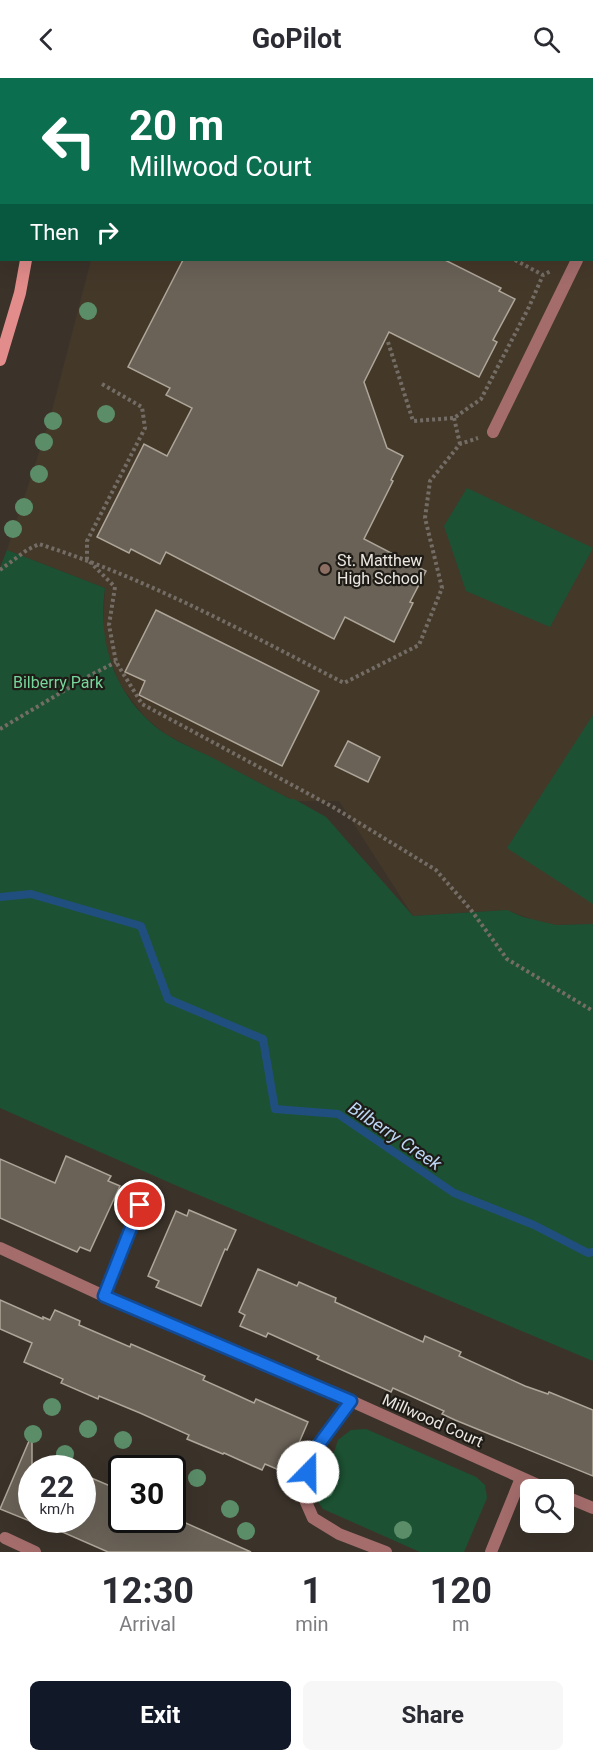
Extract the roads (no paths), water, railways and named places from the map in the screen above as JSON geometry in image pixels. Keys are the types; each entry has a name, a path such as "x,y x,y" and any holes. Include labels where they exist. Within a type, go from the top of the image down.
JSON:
{"main road":[{"path":"0,360 20,293 27,261"}],"street":[{"path":"493,432 577,261"},
{"path":"104,1296 140,1205"},
{"name":"Millwood Court","path":"0,1248 104,1296 351,1401 521,1478"},
{"path":"351,1401 314,1451 302,1493 313,1518 339,1534 386,1552"},
{"path":"491,1552 521,1478"},
{"path":"574,1500 593,1508"},
{"path":"5,1538 35,1552"}],"waterway":[{"name":"Bilberry Creek","path":"0,897 31,894 141,926 168,999 263,1039 275,1109 338,1114 454,1193 534,1225 588,1253 593,1252"}],"place":[{"name":"St. Matthew High School","path":"325,569"}],"park label":[{"name":"Bilberry Park","path":"58,682"}]}
